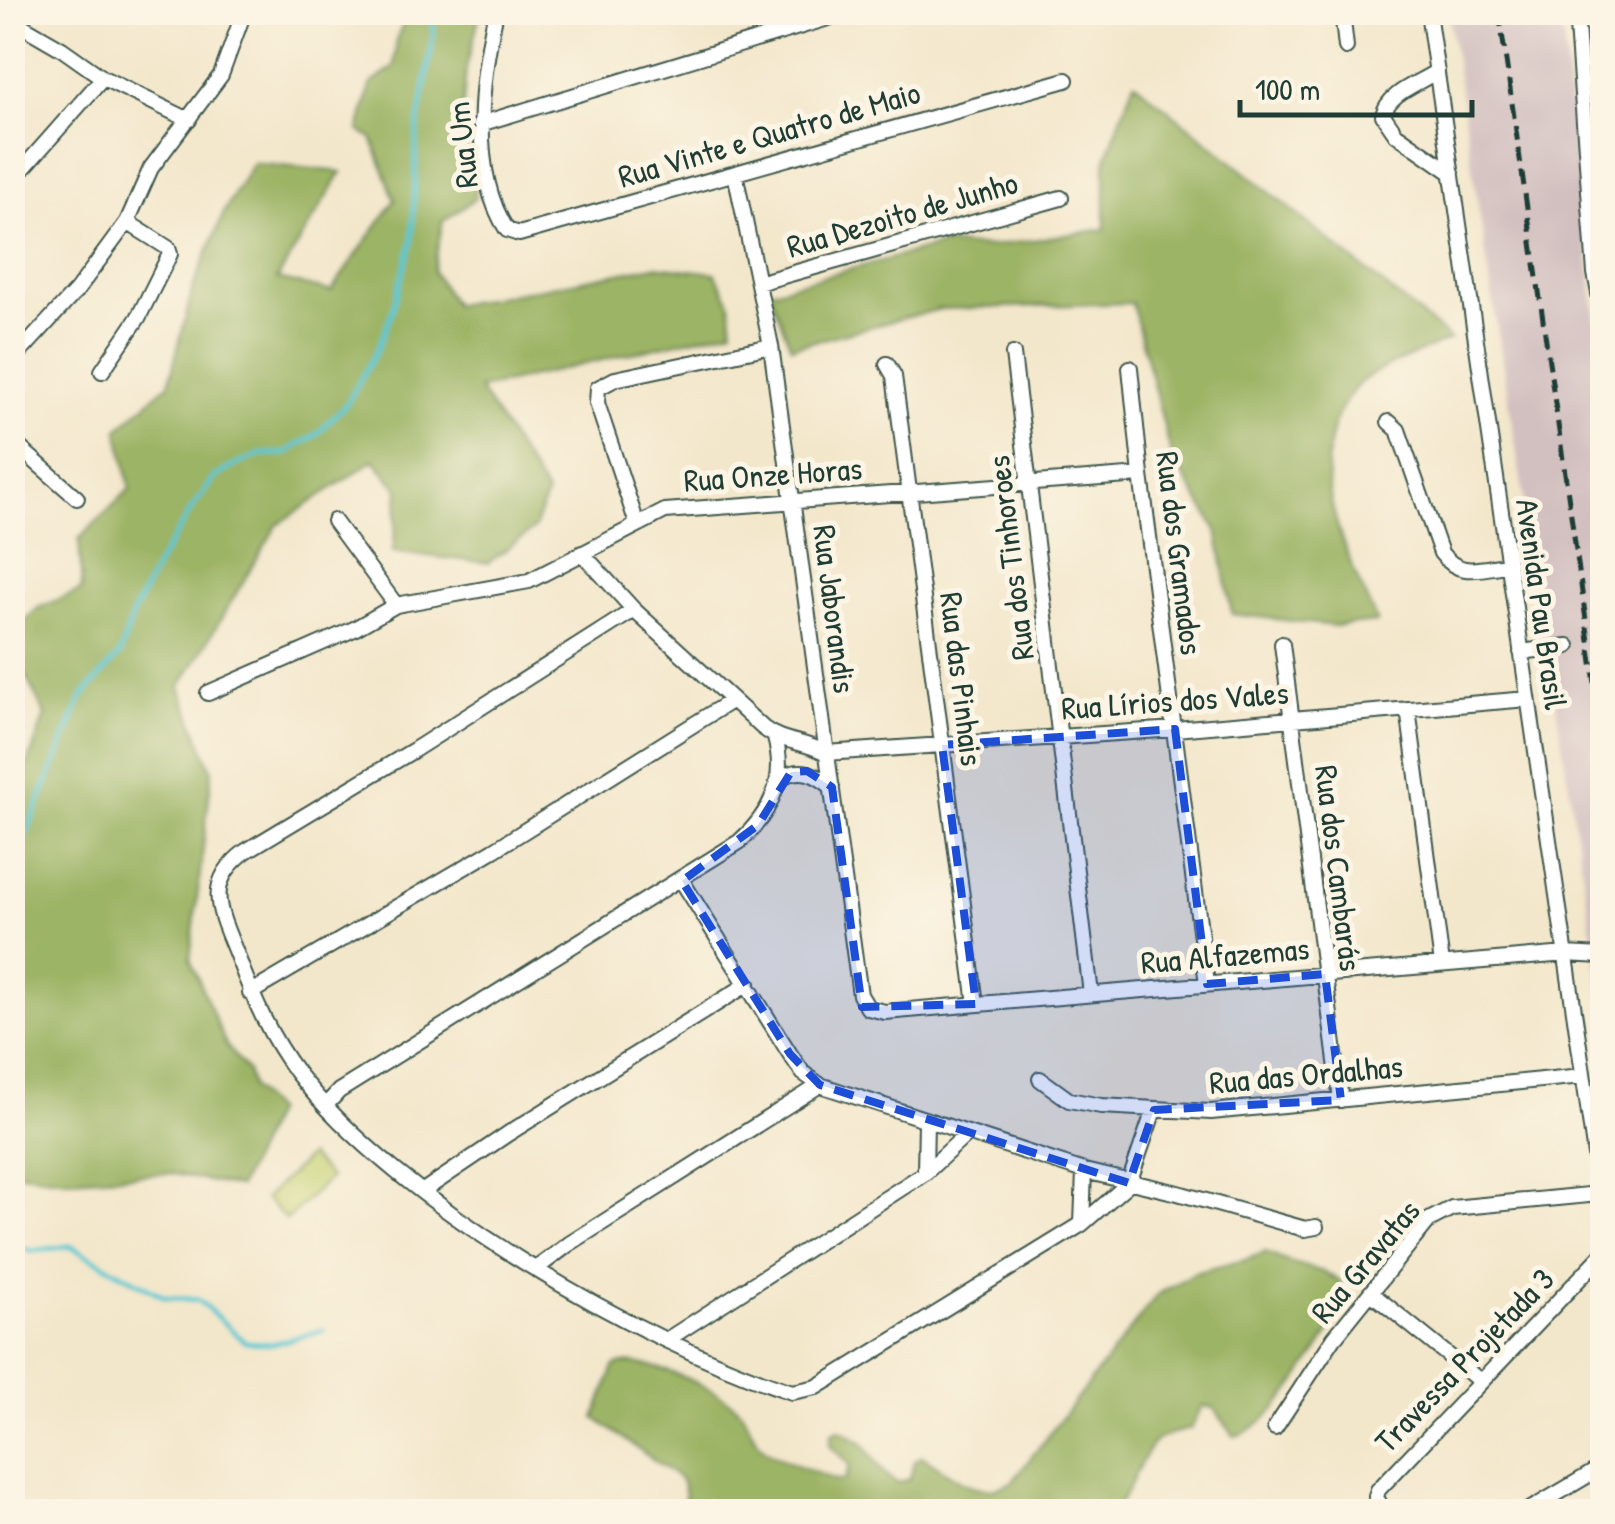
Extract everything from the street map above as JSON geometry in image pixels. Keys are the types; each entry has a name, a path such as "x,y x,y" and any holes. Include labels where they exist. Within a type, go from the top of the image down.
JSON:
{"street":[{"path":"12,362 77,290 127,222 151,168 221,75 244,12"},
{"name":"Rua Um","path":"496,12 480,124 498,212"},
{"path":"480,124 848,12"},
{"path":"1342,12 1346,47"},
{"name":"Avenida Pau Brasil","path":"1428,12 1601,1198"},
{"path":"1576,12 1595,273 1602,309"},
{"path":"14,24 62,48 104,78 189,120"},
{"path":"1437,71 1396,94 1386,103 1383,115 1396,134 1452,173"},
{"path":"12,182 104,78"},
{"name":"Rua Vinte e Quatro de Maio","path":"498,212 507,230 520,234 1066,80"},
{"name":"Rua Jaborandis","path":"734,174 771,346 860,995"},
{"name":"Rua Dezoito de Junho","path":"758,283 1061,198"},
{"path":"102,371 138,318 170,254 168,248 127,222"},
{"path":"637,524 597,403 598,388 615,379 771,346"},
{"name":"Rua dos Tinhoroes","path":"1013,354 1091,994"},
{"name":"Rua das Pinhais","path":"887,364 894,376 976,1004"},
{"name":"Rua dos Gramados","path":"1130,368 1207,984"},
{"path":"1389,422 1398,430 1441,553 1462,570 1507,565"},
{"path":"12,441 77,498"},
{"name":"Rua Onze Horas","path":"208,693 354,628 396,604 529,581 637,524 678,508 1141,475"},
{"path":"334,521 396,604"},
{"path":"582,553 634,610 775,738 808,742 826,753"},
{"path":"634,610 230,862 220,877 222,919 250,993 273,1038 326,1106 361,1142 423,1191 537,1268 626,1320 766,1384 792,1392 817,1387 1082,1224 1129,1183 1154,1110"},
{"name":"Rua dos Cambarás","path":"1282,644 1341,1100"},
{"path":"1520,652 1568,646"},
{"name":"Rua Lírios dos Vales","path":"826,753 1528,699"},
{"path":"250,993 494,850 731,701"},
{"path":"1408,709 1442,964"},
{"path":"326,1106 339,1091 739,842 758,825 780,777 781,759 775,738"},
{"path":"780,777 807,771 832,788"},
{"path":"682,881 803,1073 820,1085 1084,1172 1178,1193 1306,1229 1316,1226"},
{"name":"Rua Alfazemas","path":"860,995 868,1008 885,1012 1566,954 1602,956"},
{"path":"423,1191 748,984"},
{"name":"Rua das Ordalhas","path":"1040,1078 1070,1100 1101,1106 1211,1112 1582,1076"},
{"path":"537,1268 568,1244 820,1085"},
{"path":"925,1173 926,1120"},
{"path":"668,1340 925,1173 968,1134"},
{"path":"1082,1224 1084,1172"},
{"name":"Rua Gravatas","path":"1275,1428 1334,1338 1430,1220 1441,1212 1601,1198"},
{"name":"Travessa Projetada 3","path":"1382,1509 1378,1490 1602,1255"},
{"path":"1371,1293 1480,1381"},
{"path":"1526,1512 1602,1467"}],"highlighted area":[{"path":"1175,729 1207,984 1325,974 1341,1100 1154,1110 1129,1183 820,1085 790,1054 682,881 758,825 791,772 807,771 832,787 862,1007 976,1004 942,745"}],"shaded area":[{"path":"1448,13 1560,13 1602,369 1602,999"}],"green space":[{"path":"408,13 480,13 466,69 462,117 476,198 443,221 433,271 454,305 655,266 715,273 730,302 733,329 479,389 547,494 534,529 488,563 393,552 399,490 374,460 277,525 180,687 212,771 190,959 226,1045 247,1071 252,1088 274,1111 239,1187 169,1173 68,1179 13,1172 13,807 45,715 13,649 13,634 38,608 82,590 79,539 130,489 118,429 169,383 193,288 225,210 253,163 342,172 277,279 331,291 395,200 372,138 359,131 371,84 394,67 397,37"},
{"path":"1134,82 1450,339 1366,378 1340,411 1330,440 1327,471 1331,502 1351,564 1377,622 1335,626 1232,614 1217,530 1172,457 1132,303 940,309 791,347 769,291 945,244 988,247 1105,229 1105,162"},
{"path":"309,1156 330,1178 286,1220 265,1198"},
{"path":"1266,1252 1333,1277 1341,1283 1344,1309 1296,1383 1266,1417 1234,1436 1214,1408 1202,1406 1191,1429 1166,1435 1154,1443 1113,1511 688,1511 680,1479 595,1418 614,1367 641,1364 714,1391 738,1408 769,1452 835,1480 845,1480 850,1465 830,1445 832,1433 839,1430 862,1442 884,1473 897,1483 910,1479 914,1461 922,1456 966,1483 990,1489 1001,1487 1013,1481 1157,1295 1194,1273"}],"waterway":[{"path":"12,869 82,697 120,654 133,613 157,564 191,510 214,478 235,465 262,454 284,454 317,434 347,403 377,350 412,242 417,132 434,32 431,12"},
{"path":"12,1246 32,1251 70,1246 165,1297 198,1300 245,1342 272,1344 323,1330"}],"railway":[{"path":"1499,12 1602,732"}]}
